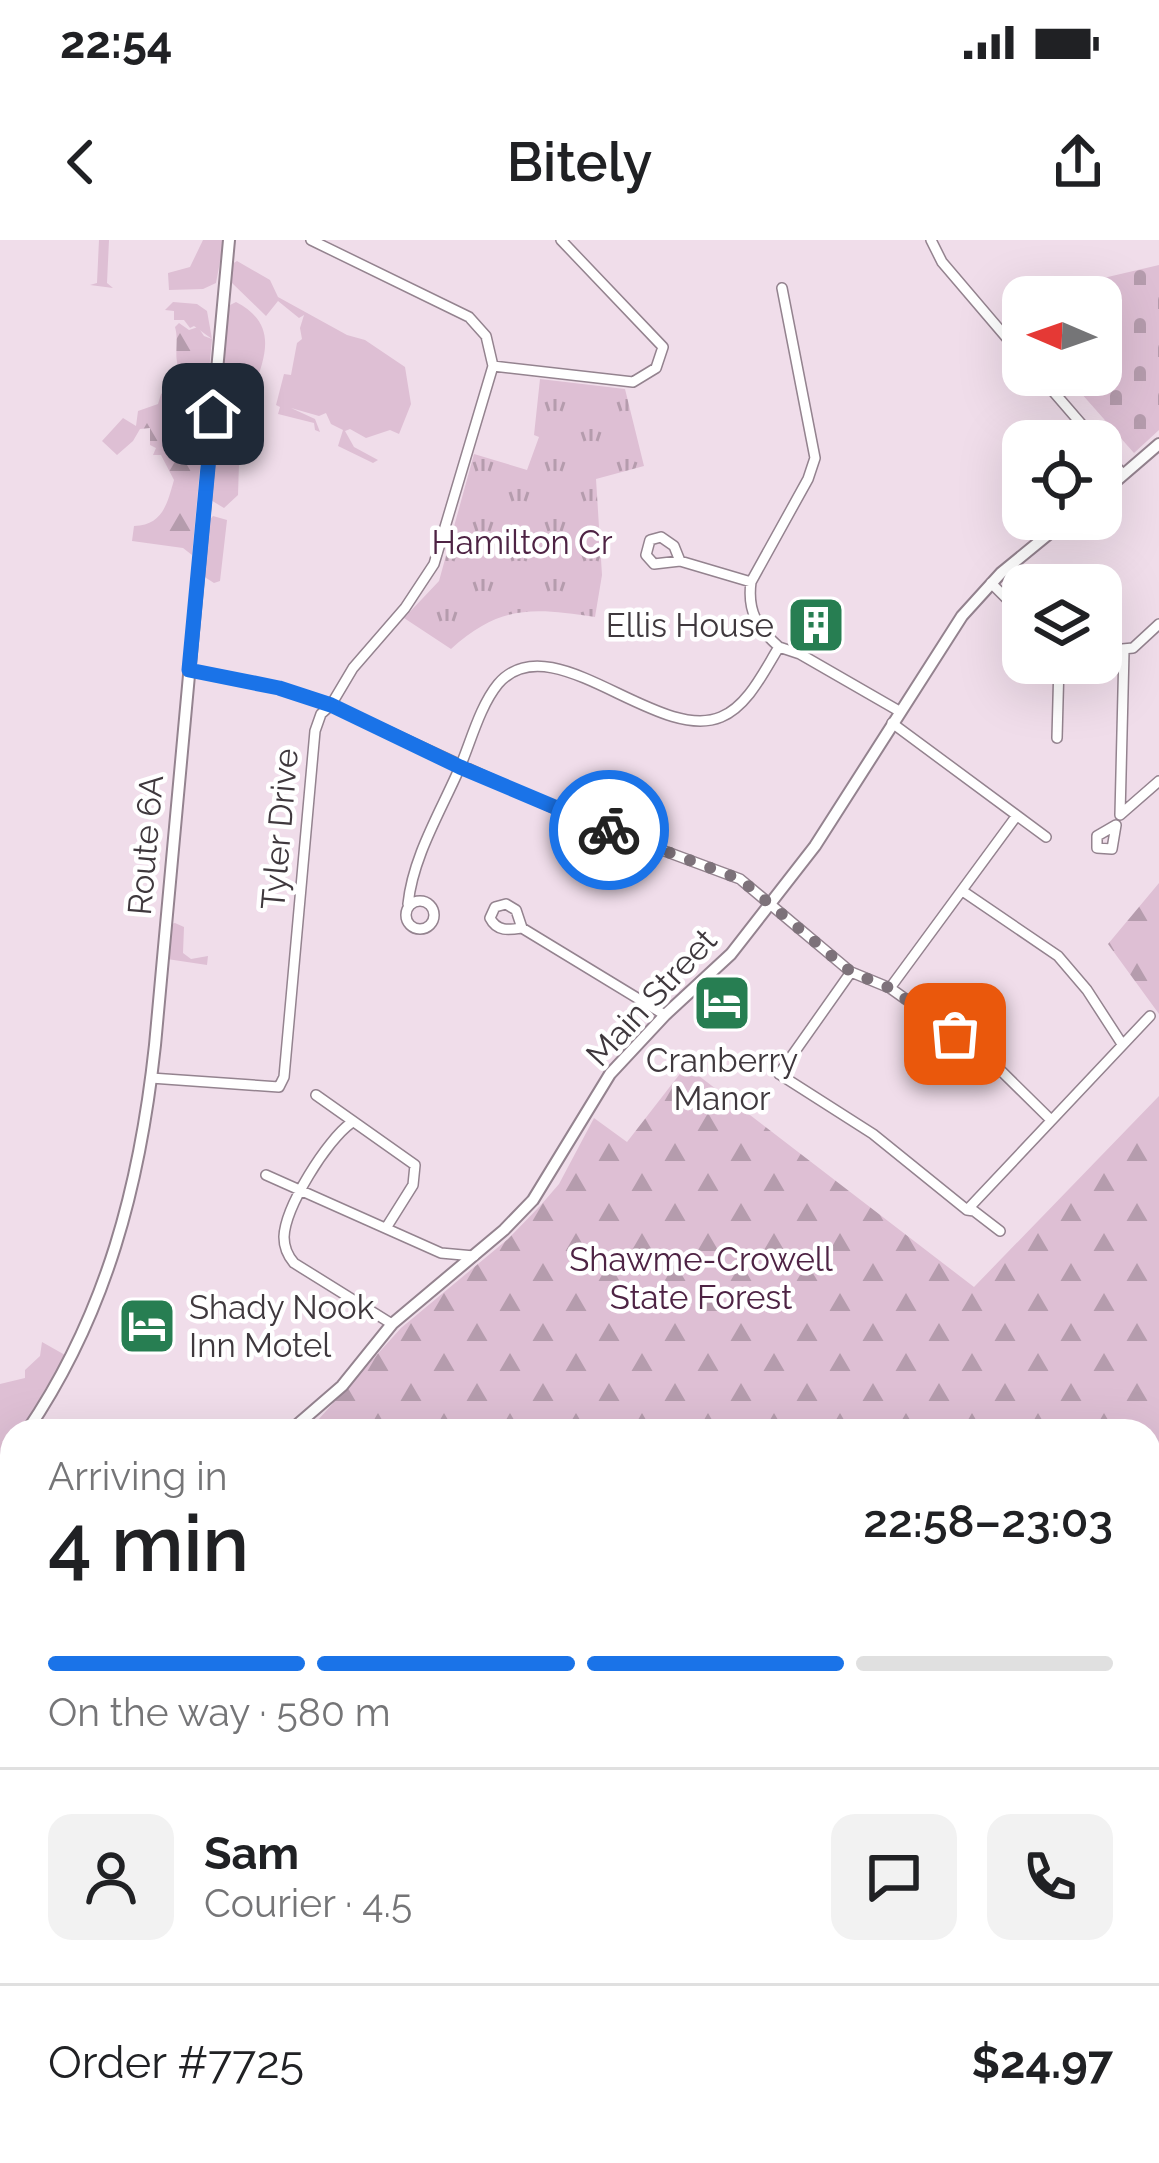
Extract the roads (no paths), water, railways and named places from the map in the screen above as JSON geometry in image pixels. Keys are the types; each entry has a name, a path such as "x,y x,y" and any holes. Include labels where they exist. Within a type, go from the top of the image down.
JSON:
{"main road":[{"name":"Route 6A","path":"35,1419 88,1325 140,1164 229,240"},
{"path":"1123,475 1159,444"},
{"name":"Main Street","path":"304,1419 342,1386 392,1324 520,1216 540,1192 610,1074 731,954 815,846 962,616 991,583 1042,540"}],"street":[{"path":"311,240 469,317 486,336 493,366 633,382 656,368 663,346 561,240"},
{"path":"931,240 942,262 1002,332"},
{"path":"782,288 815,458 751,582 753,616 779,647 800,654 899,711"},
{"name":"Tyler Drive","path":"151,1078 252,1088 279,1087 284,1077 315,731 321,714 375,638 405,608 434,564 493,366"},
{"path":"1057,396 1078,420"},
{"path":"680,561 751,582"},
{"path":"991,583 1002,594"},
{"path":"1159,624 1124,651 1118,820 1159,781"},
{"path":"408,904 424,846 495,688 514,671 548,666 700,721 720,718 740,705 779,647"},
{"path":"189,670 279,688 331,705 573,817 740,879 851,972 890,988 987,1058 1052,1120"},
{"path":"1057,738 1058,684"},
{"path":"892,723 1046,838"},
{"path":"890,988 1016,818"},
{"path":"964,892 1058,956 1122,1044"},
{"path":"522,928 665,1015"},
{"path":"851,972 779,1074 873,1134 1000,1231"},
{"path":"967,1210 1150,1016"},
{"path":"316,1095 416,1165 413,1185 386,1228"},
{"path":"351,1123 299,1193 284,1237 287,1254 294,1263 392,1324"},
{"path":"266,1175 441,1253 474,1256"},
{"path":"441,1253 450,1276"}],"place":[{"name":"Ellis House","path":"816,625"},
{"name":"Cranberry Manor","path":"722,1003"},
{"name":"Shady Nook Inn Motel","path":"147,1326"}],"park label":[{"name":"Hamilton Cr","path":"522,542"},
{"name":"Shawme-Crowell State Forest","path":"701,1278"}]}
